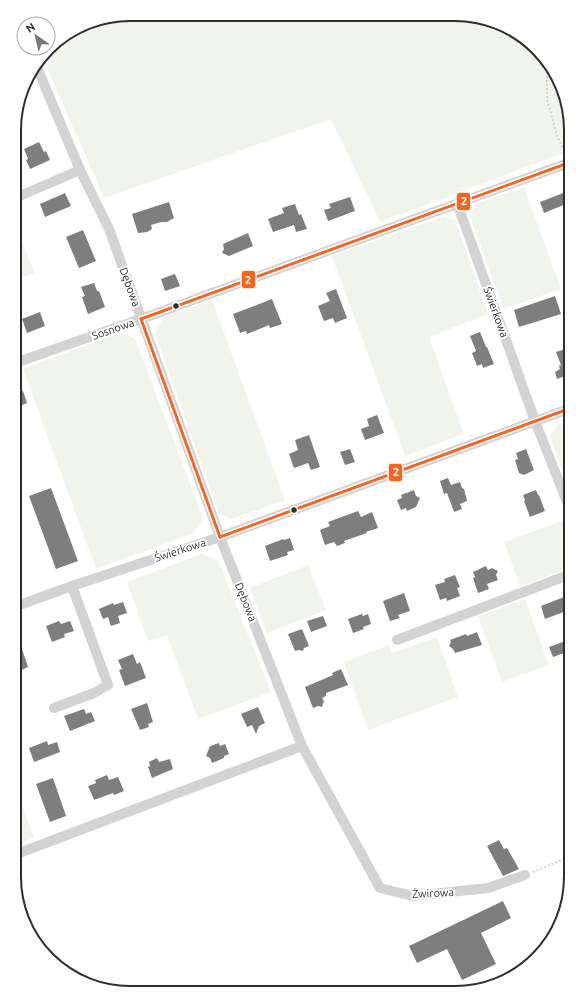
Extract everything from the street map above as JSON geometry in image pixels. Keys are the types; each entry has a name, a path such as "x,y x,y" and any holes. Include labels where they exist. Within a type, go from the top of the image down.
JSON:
{"street":[{"name":"Dębowa","path":"38,70 80,170 109,228 220,538 302,746"},
{"name":"Sosnowa","path":"21,361 564,164"},
{"path":"21,195 80,170"},
{"name":"Świerkowa","path":"457,203 535,421 564,494"},
{"name":"Świerkowa","path":"21,604 72,586 220,538 564,411"},
{"path":"397,640 564,577"},
{"path":"54,708 94,693 108,685 72,586"},
{"path":"21,852 302,746"},
{"name":"Żwirowa","path":"302,746 380,888 413,896 488,888 525,875"}],"path":[{"path":"547,72 547,99 557,136 564,150"},
{"path":"525,875 564,859"}],"shaded area":[{"path":"122,21 470,22 497,29 510,36 522,43 542,63 556,88 562,108 564,122 564,153 380,222 331,119 104,198 44,62 50,56 56,56 56,50 58,48 69,39 82,32 108,23"},
{"path":"524,187 561,289 504,309 470,216 476,204"},
{"path":"443,217 455,220 488,314 429,337 464,434 405,456 332,256"},
{"path":"21,240 35,273 21,278"},
{"path":"212,300 285,500 232,519 219,514 155,333 163,317"},
{"path":"122,332 135,339 203,518 194,533 96,569 23,369"},
{"path":"564,422 563,473 550,436 559,424"},
{"path":"564,520 564,570 520,586 504,542"},
{"path":"202,554 218,560 271,692 198,719 167,635 148,641 127,582"},
{"path":"308,565 326,610 267,633 250,588"},
{"path":"525,599 549,665 502,682 478,616"},
{"path":"437,637 458,697 368,730 344,662 389,645 392,653"},
{"path":"21,803 34,838 21,843"}],"building":[{"path":"39,142 44,152 46,151 50,160 30,169 26,160 28,159 24,149"},
{"path":"65,193 71,206 45,217 40,204"},
{"path":"564,193 564,205 544,213 540,202"},
{"path":"350,197 355,211 328,221 324,210 331,208 329,204"},
{"path":"169,202 174,218 167,222 151,225 152,229 147,232 138,233 132,214"},
{"path":"295,204 307,229 296,232 294,225 273,232 268,219 284,213 282,208"},
{"path":"83,230 96,261 79,268 66,237"},
{"path":"248,233 253,246 229,256 222,253 224,249 223,244"},
{"path":"175,274 180,286 165,291 161,279"},
{"path":"94,283 97,291 99,291 105,307 88,314 82,297 85,296 81,287"},
{"path":"336,289 347,318 335,323 333,318 324,321 318,306 330,301 326,293"},
{"path":"555,296 561,314 519,327 514,310"},
{"path":"272,299 282,324 270,328 269,325 247,334 246,331 240,333 233,314"},
{"path":"40,312 45,326 27,333 22,319"},
{"path":"480,332 494,364 483,368 482,364 477,366 472,353 476,351 470,336"},
{"path":"564,349 564,376 557,379 555,372 560,369 559,366 561,365 556,352"},
{"path":"23,391 27,403 21,406 21,392"},
{"path":"377,415 384,433 365,440 361,429 369,426 367,419"},
{"path":"309,435 320,467 311,470 308,463 294,468 289,454 298,450 295,440"},
{"path":"350,449 355,462 345,465 340,452"},
{"path":"526,449 534,470 524,475 519,473 515,460 518,459 516,453"},
{"path":"448,478 451,485 460,482 462,488 464,489 467,501 460,504 462,509 454,512 447,493 444,494 440,481"},
{"path":"51,488 78,561 56,569 29,496"},
{"path":"414,490 416,496 420,498 416,507 407,511 406,508 401,510 397,500 402,498 401,495"},
{"path":"536,490 545,511 530,517 523,495"},
{"path":"358,511 361,517 372,512 378,528 344,541 345,543 337,546 334,542 325,545 320,530 330,526 328,522"},
{"path":"290,538 294,550 287,552 288,555 270,561 265,546"},
{"path":"486,566 488,570 492,568 498,571 496,575 498,580 487,584 489,589 478,593 473,578 475,577 473,572"},
{"path":"455,575 460,587 457,588 460,596 447,601 446,598 440,600 435,585 445,582 444,579"},
{"path":"404,593 410,611 398,615 400,618 390,621 383,601"},
{"path":"564,597 564,612 545,619 541,606"},
{"path":"123,602 127,613 118,616 120,623 111,626 108,617 103,619 99,609 113,603 114,605"},
{"path":"362,614 363,616 368,614 371,624 363,627 364,629 353,633 348,619"},
{"path":"323,616 327,626 311,632 307,621"},
{"path":"59,621 61,624 70,621 74,631 64,634 65,637 52,642 46,626"},
{"path":"302,629 309,646 304,648 303,651 295,651 288,634"},
{"path":"477,632 482,645 455,653 449,646 451,642 450,640 466,634 467,636"},
{"path":"563,642 564,653 553,657 549,647"},
{"path":"21,646 28,667 21,670"},
{"path":"133,654 137,664 140,662 146,678 125,686 119,670 122,669 118,660"},
{"path":"341,669 348,685 326,693 326,696 322,698 324,701 322,707 318,706 313,708 305,687 333,675 332,673"},
{"path":"147,703 153,722 148,724 149,727 140,730 131,709"},
{"path":"258,707 265,723 259,726 256,734 252,725 247,727 241,714"},
{"path":"84,709 86,714 91,712 95,721 70,731 64,716"},
{"path":"47,741 48,745 57,742 60,752 34,762 29,748"},
{"path":"219,743 220,746 225,744 229,754 212,763 210,758 206,756 210,746"},
{"path":"157,758 159,762 170,759 173,769 152,778 148,767 150,766 149,762"},
{"path":"107,775 109,780 118,777 124,791 114,795 113,793 94,800 88,786 96,783 95,780"},
{"path":"53,778 66,816 50,822 36,784"},
{"path":"499,840 504,849 507,848 519,869 503,876 487,846"},
{"path":"503,901 511,918 481,933 496,964 462,980 447,949 417,963 409,946"}],"transit line":[{"name":"2","path":"141,319 564,165"},
{"name":"2","path":"141,319 220,537"},
{"name":"2","path":"220,537 564,411"}]}
